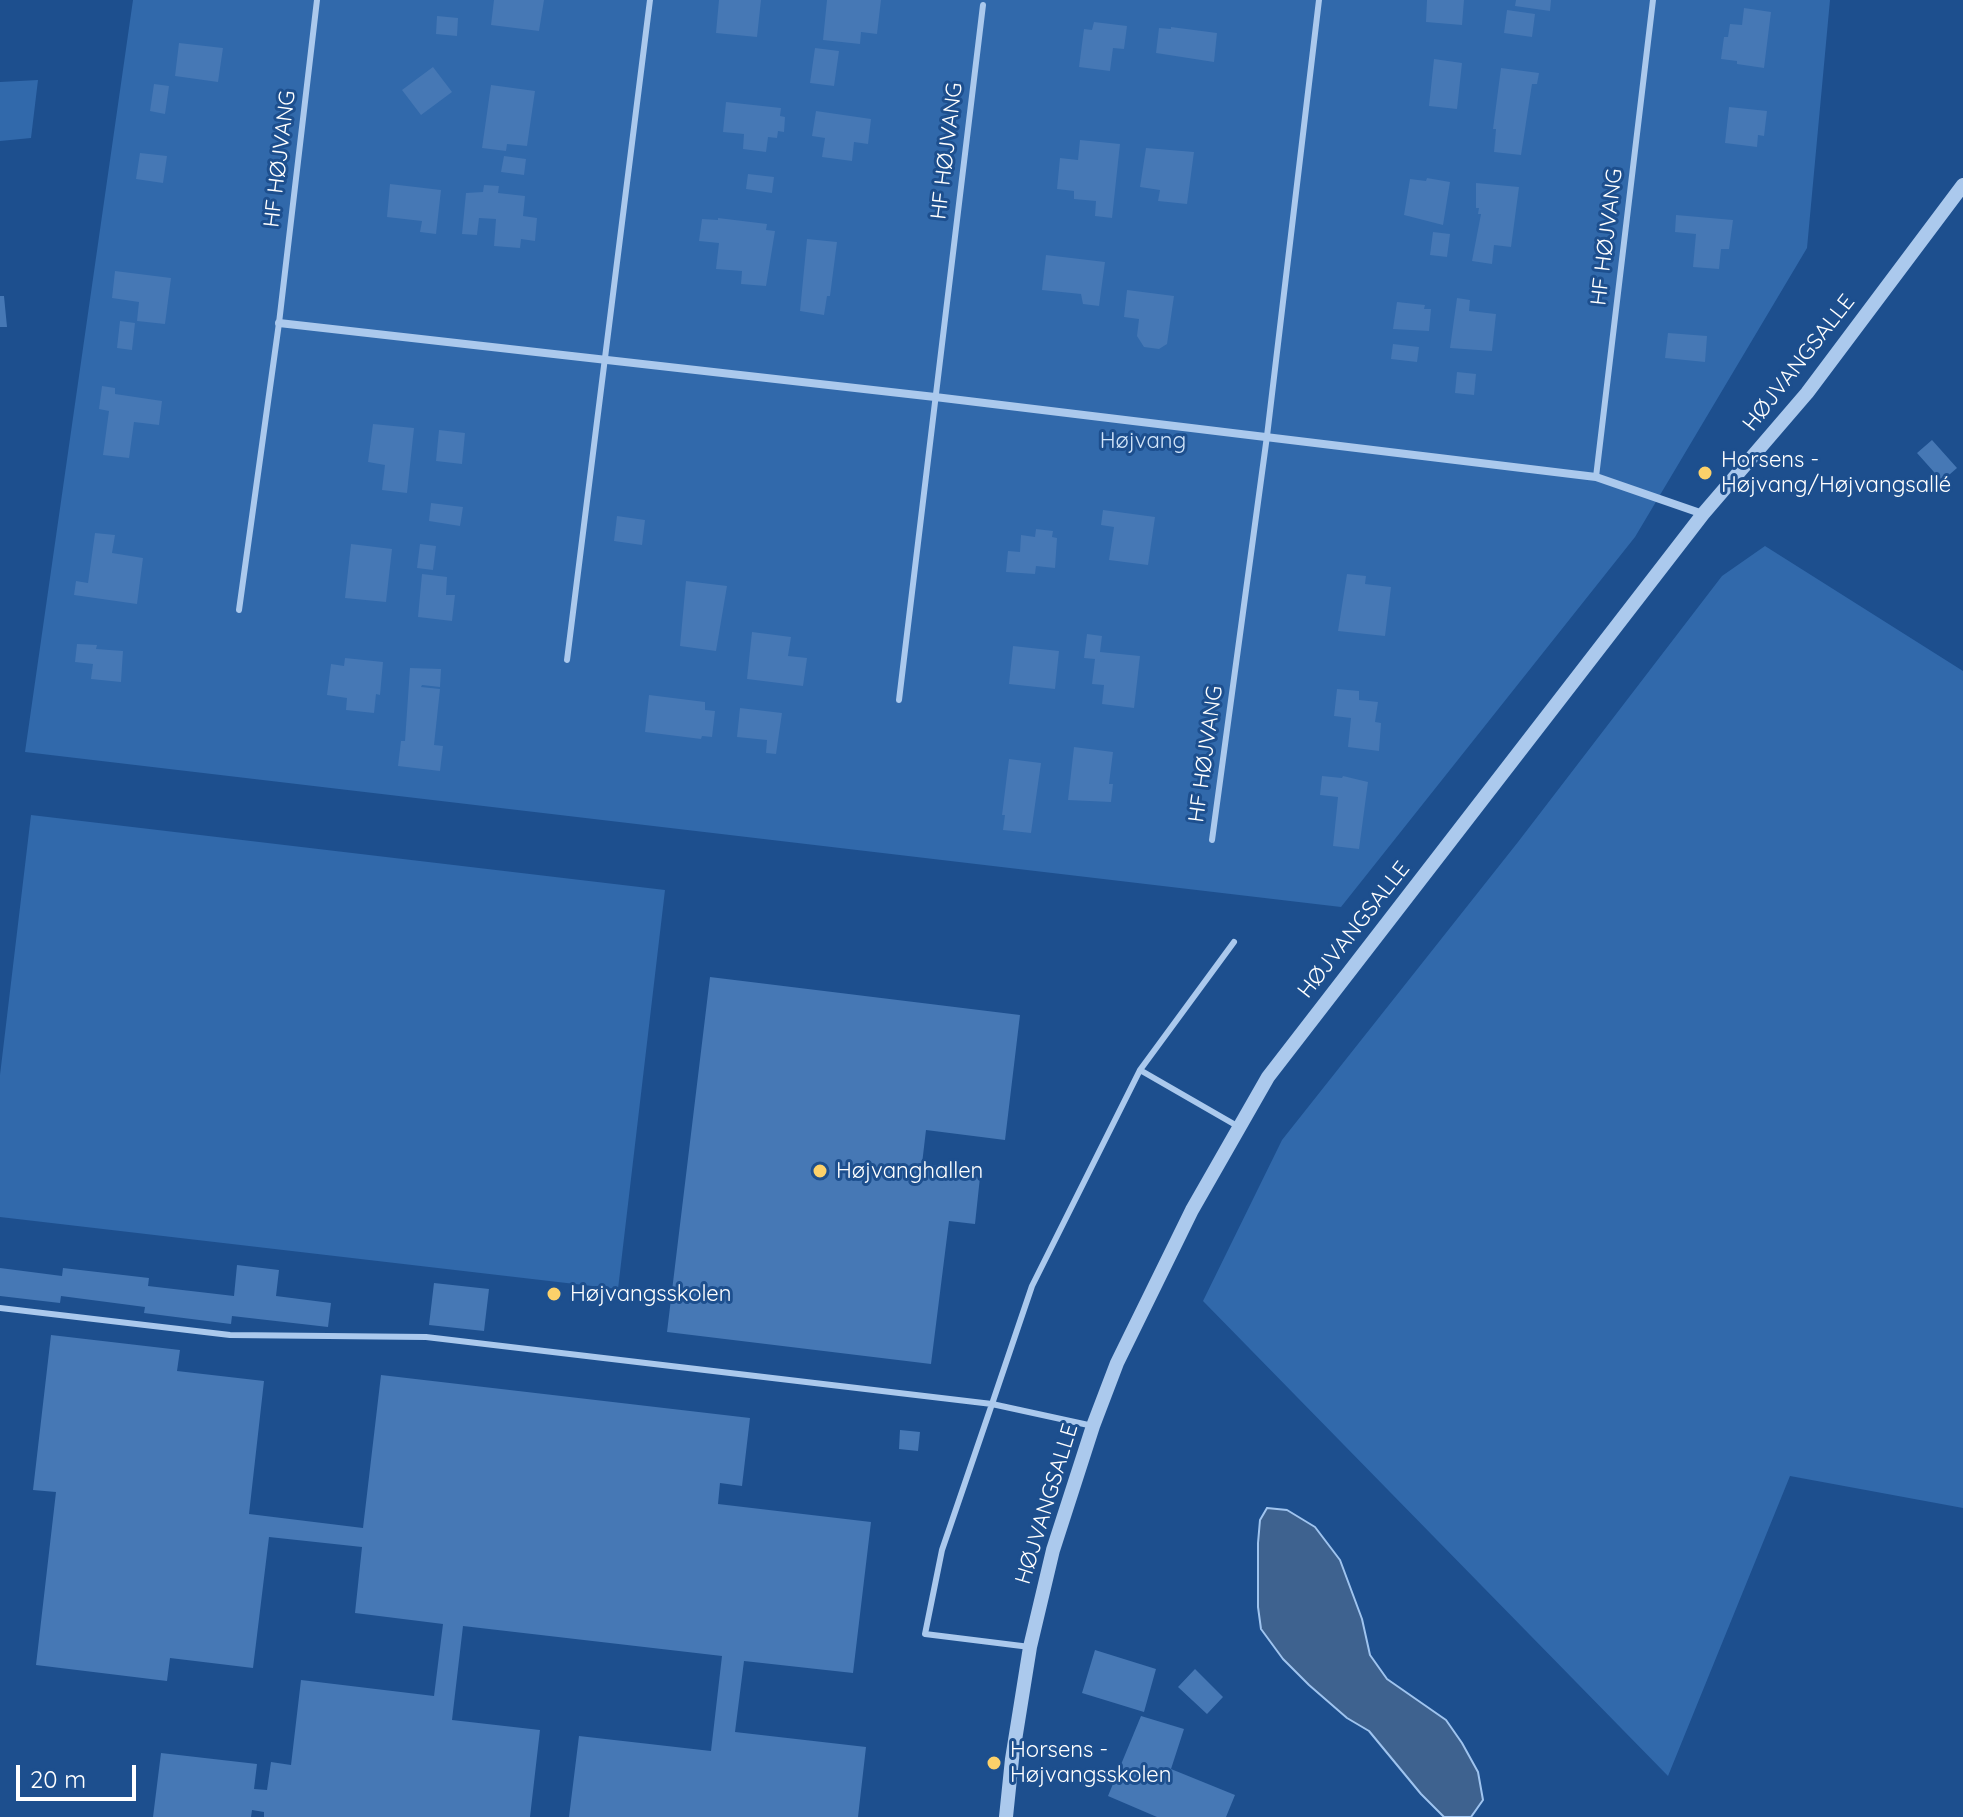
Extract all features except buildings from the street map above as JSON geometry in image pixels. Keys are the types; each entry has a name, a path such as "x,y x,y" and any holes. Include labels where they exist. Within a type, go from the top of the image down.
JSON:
{"street":[{"name":"HØJVANGSALLE","path":"1006,1817 1030,1647 1053,1550 1093,1426 1117,1363 1192,1210 1268,1077 1703,514 1807,393 1963,185"},
{"path":"279,323 935,397 1596,477 1703,514"}],"lane":[{"name":"HF HØJVANG","path":"239,610 279,323 317,0"},
{"path":"567,660 650,0"},
{"name":"HF HØJVANG","path":"1212,840 1267,436 1319,0"},
{"name":"HF HØJVANG","path":"1596,477 1653,0"},
{"name":"HF HØJVANG","path":"899,700 983,5"},
{"path":"1030,1647 925,1634 942,1550 1032,1286 1140,1070 1234,942"},
{"path":"1140,1070 1239,1127"},
{"path":"0,1308 230,1335 426,1337 992,1404 1093,1426"}],"green space":[{"name":"Højvang","path":"133,0 1830,0 1807,248 1635,537 1341,907 25,752"},
{"path":"38,80 31,138 0,141 0,82"},
{"path":"1765,546 1963,671 1963,1508 1790,1476 1668,1776 1203,1301 1282,1140 1518,842 1722,576"},
{"path":"31,815 665,890 618,1289 0,1217 0,1075"}],"shaded area":[{"path":"1267,1508 1287,1510 1315,1527 1340,1560 1362,1619 1370,1655 1387,1679 1446,1720 1462,1743 1478,1772 1483,1800 1471,1817 1444,1817 1369,1731 1347,1718 1309,1685 1283,1659 1261,1629 1258,1543 1260,1520"}],"place":[{"name":"Horsens - Højvang/Højvangsallé","path":"1705,473"},
{"name":"Højvanghallen","path":"820,1171"},
{"name":"Højvangsskolen","path":"554,1294"},
{"name":"Horsens - Højvangsskolen","path":"994,1763"}]}
